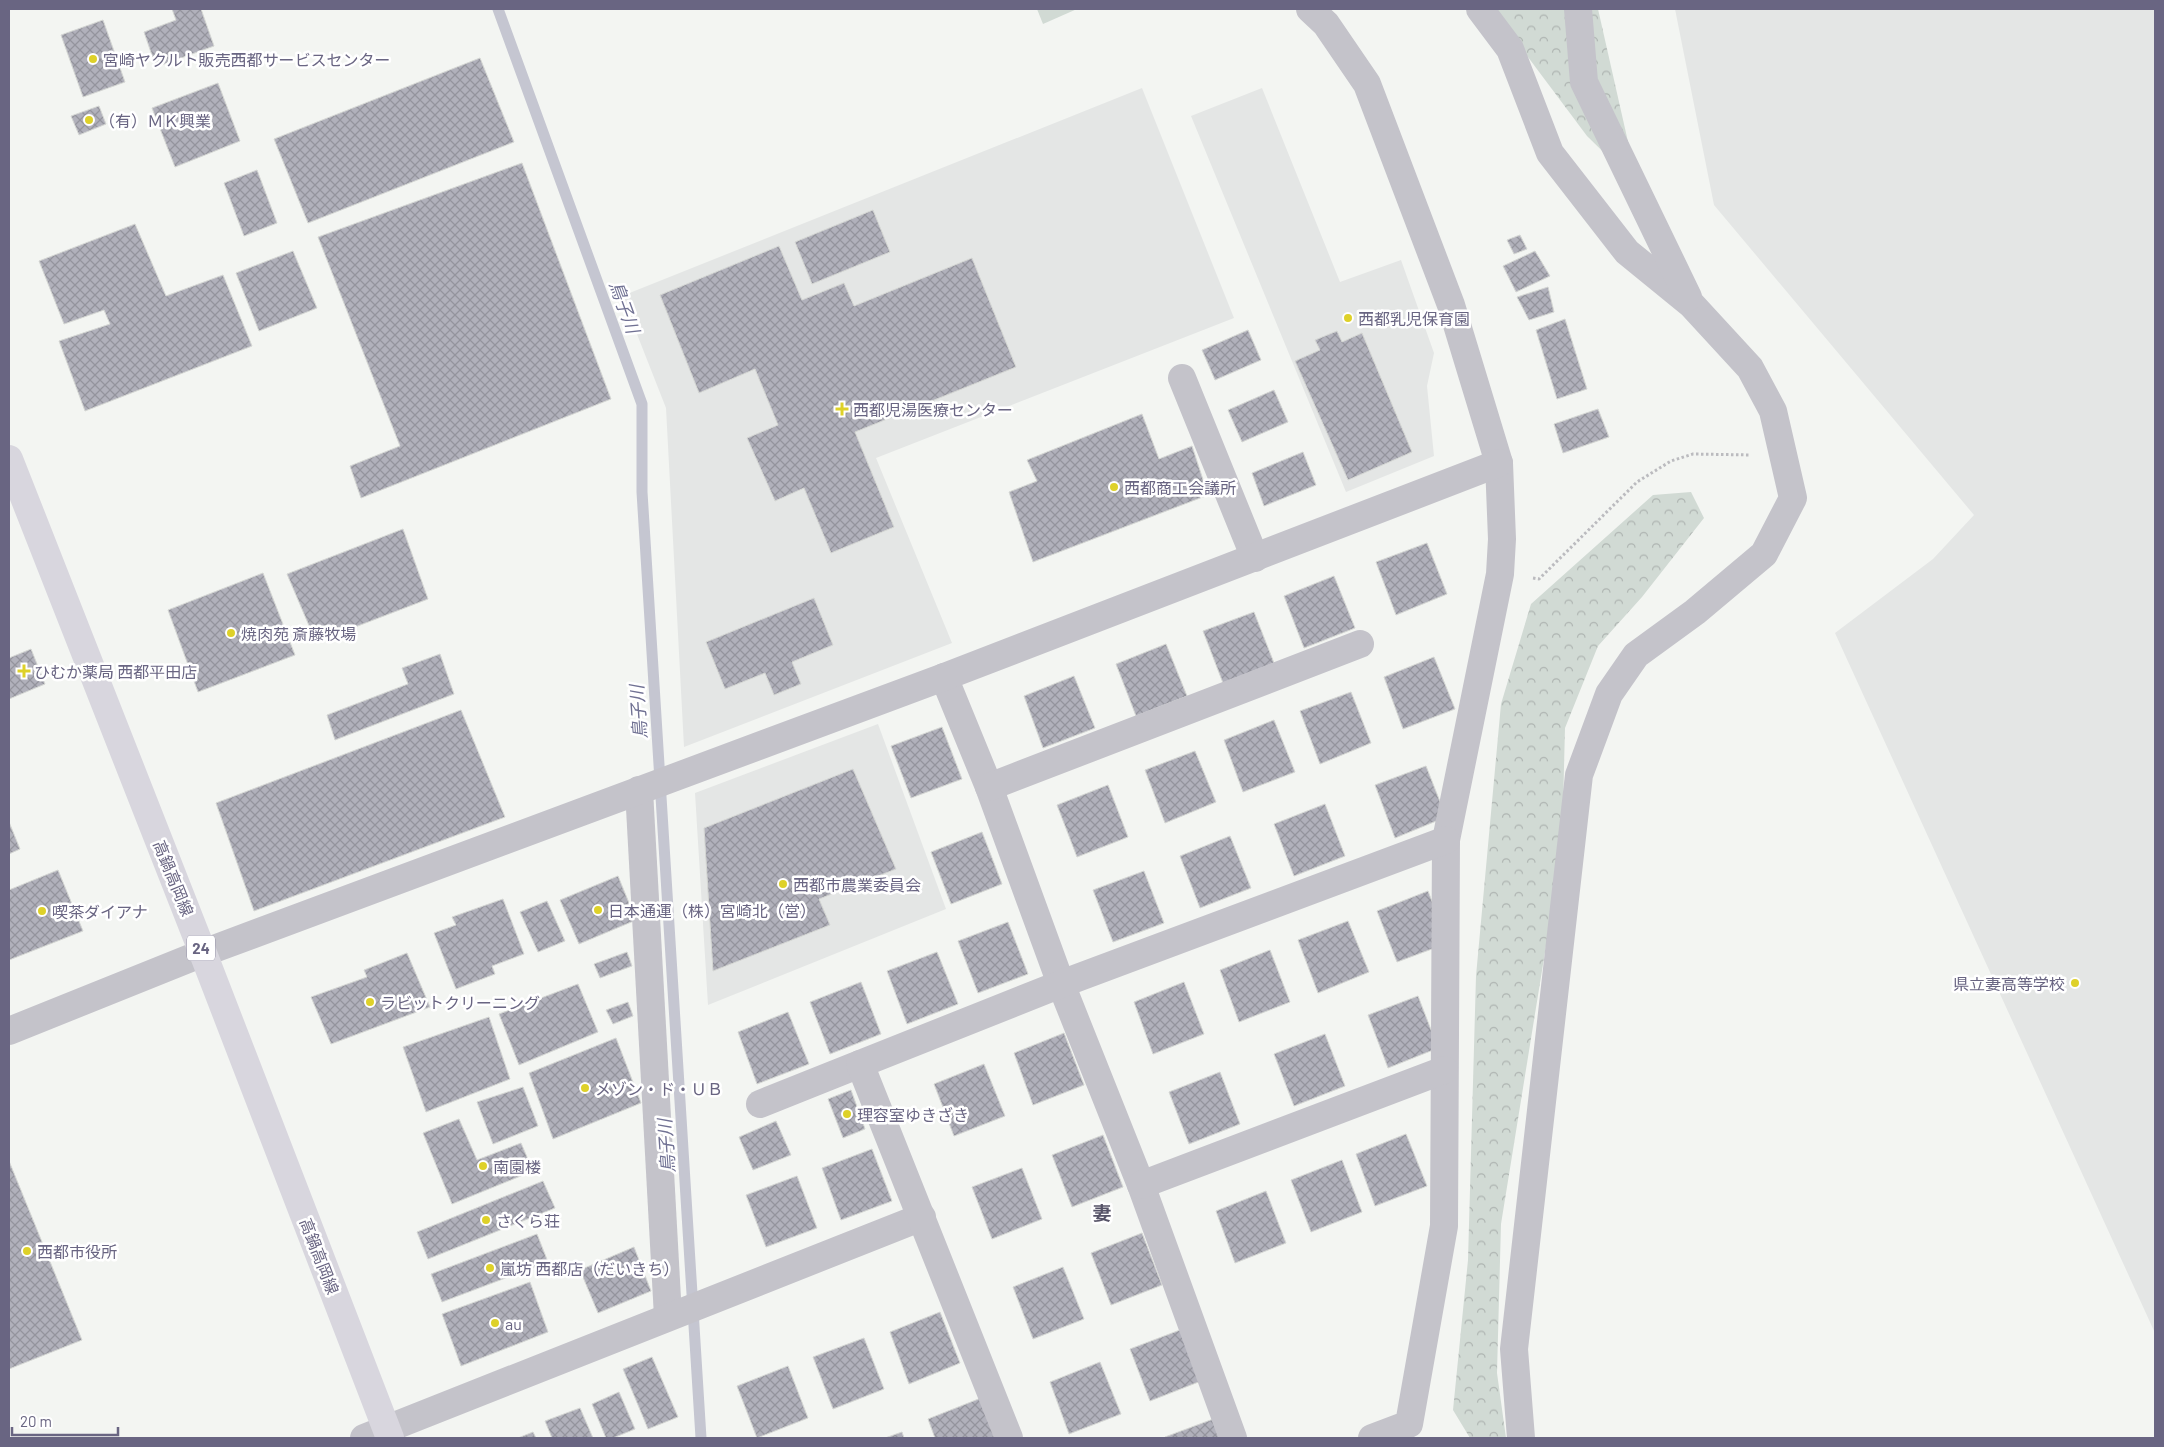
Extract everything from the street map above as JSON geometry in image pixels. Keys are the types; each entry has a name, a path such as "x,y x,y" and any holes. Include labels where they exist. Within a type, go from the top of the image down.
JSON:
{"main road":[{"name":"高鍋高岡線","path":"9,459 204,953 380,1435"}],"street":[{"path":"1310,9 1326,24 1366,84 1451,305 1499,463 1502,539 1500,574 1446,840 1444,1226 1414,1431 1372,1438"},
{"path":"1480,9 1510,49 1550,153 1627,252 1692,305 1750,368 1773,411 1793,498 1764,554 1694,612 1636,655 1609,694 1579,775 1514,1348 1521,1438"},
{"path":"1578,9 1584,82 1692,305"},
{"path":"1182,378 1255,558"},
{"path":"9,1031 204,953 944,677 1499,463"},
{"path":"989,787 1360,644"},
{"path":"944,677 989,787 1061,984 1141,1185 1233,1438"},
{"path":"639,790 668,1317"},
{"path":"760,1104 1061,984 1446,840"},
{"path":"860,1064 1009,1438"},
{"path":"1141,1185 1444,1070"},
{"path":"380,1435 668,1317 922,1216"}],"path":[{"path":"1500,574 1539,579 1637,482 1672,461 1693,454 1783,456"}],"shaded area":[{"name":"県立妻高等学校","path":"1675,9 2155,9 2155,1333 1835,633 1933,559 1974,515 1714,205"},
{"path":"1142,88 1234,318 876,458 952,643 684,747 666,408 622,296"},
{"name":"西都乳児保育園","path":"1262,88 1340,282 1401,260 1434,353 1427,386 1434,456 1346,492 1191,116"},
{"path":"878,724 946,909 708,1005 695,793"}],"green space":[{"path":"1037,9 1077,9 1043,24"},
{"path":"1492,9 1598,9 1638,186 1587,136"},
{"path":"1691,492 1704,518 1642,597 1598,646 1565,728 1562,847 1501,1224 1497,1373 1506,1438 1470,1438 1453,1410 1468,1260 1476,976 1501,704 1531,604 1653,495"}],"building":[{"path":"172,9 201,9 214,46 156,67 144,32 176,20"},
{"name":"宮崎ヤクルト販売西都サービスセンター","path":"103,20 125,82 83,97 61,35"},
{"path":"480,58 514,142 308,223 274,139"},
{"path":"218,83 240,141 175,167 152,108"},
{"name":"（有）ＭＫ興業","path":"99,106 106,124 79,135 71,116"},
{"path":"522,163 611,399 361,498 350,466 400,446 318,237"},
{"path":"257,170 277,223 244,236 224,183"},
{"path":"873,210 890,252 812,284 795,242"},
{"path":"135,224 166,296 223,275 252,346 85,411 59,341 110,324 104,310 64,324 39,261"},
{"path":"1520,235 1527,249 1514,254 1507,240"},
{"name":"西都児湯医療センター","path":"779,246 802,300 844,283 854,306 972,258 1016,367 855,432 894,527 831,553 804,488 775,501 747,438 778,425 755,369 699,393 660,295"},
{"path":"293,251 317,308 259,331 236,273"},
{"path":"1535,251 1550,276 1516,292 1503,266"},
{"path":"1548,287 1554,312 1529,320 1517,297"},
{"path":"1565,319 1587,389 1557,399 1536,330"},
{"path":"1248,330 1261,360 1215,380 1202,350"},
{"path":"1337,331 1342,342 1362,333 1412,452 1348,480 1295,361 1320,350 1315,340"},
{"path":"1274,390 1288,422 1242,442 1228,410"},
{"path":"1598,409 1609,437 1563,453 1554,424"},
{"name":"西都商工会議所","path":"1142,414 1159,459 1192,446 1208,495 1033,562 1009,492 1037,481 1027,460"},
{"path":"1303,452 1316,485 1264,506 1252,473"},
{"path":"403,529 428,599 316,642 287,574"},
{"path":"1427,543 1447,594 1396,615 1376,562"},
{"name":"焼肉苑 斎藤牧場","path":"263,573 295,655 198,692 168,610"},
{"path":"1334,576 1355,628 1304,648 1284,596"},
{"path":"814,598 833,645 792,662 801,684 774,695 765,673 725,689 706,642"},
{"path":"1254,612 1274,663 1223,683 1203,631"},
{"path":"1166,644 1187,696 1136,716 1116,664"},
{"name":"ひむか薬局 西都平田店","path":"31,649 45,684 9,699 9,658"},
{"path":"440,654 454,694 335,740 327,715 408,684 402,668"},
{"path":"1434,657 1455,709 1403,729 1384,677"},
{"path":"1074,676 1095,728 1043,748 1024,696"},
{"path":"1351,692 1371,743 1320,764 1300,711"},
{"path":"461,710 505,817 254,911 216,803"},
{"path":"1274,720 1295,772 1243,792 1224,740"},
{"path":"942,727 962,779 911,798 891,746"},
{"path":"1195,751 1216,802 1165,823 1145,770"},
{"path":"1426,766 1446,817 1395,838 1375,785"},
{"name":"西都市農業委員会","path":"853,769 896,869 819,899 830,925 713,971 704,828"},
{"path":"1108,785 1128,837 1077,857 1057,805"},
{"path":"1325,804 1345,856 1294,876 1274,824"},
{"path":"9,822 20,849 9,854"},
{"path":"982,832 1002,884 951,904 931,852"},
{"path":"1230,836 1251,888 1200,908 1180,856"},
{"name":"喫茶ダイアナ","path":"58,870 83,931 9,960 9,890"},
{"path":"1144,871 1164,923 1113,942 1093,890"},
{"name":"日本通運（株）宮崎北（営）","path":"618,876 636,920 579,944 560,900"},
{"path":"1428,891 1448,943 1397,962 1377,911"},
{"path":"503,899 524,954 492,966 495,974 456,989 434,933 456,925 452,917"},
{"path":"547,901 565,941 538,952 520,912"},
{"path":"1348,921 1369,972 1318,993 1298,940"},
{"path":"1008,922 1028,974 978,993 958,941"},
{"path":"1270,950 1290,1002 1239,1022 1220,970"},
{"path":"627,952 632,966 600,978 594,964"},
{"path":"937,952 958,1004 907,1024 887,971"},
{"name":"ラビットクリーニング","path":"407,953 430,1007 331,1044 311,997 367,977 364,970"},
{"path":"861,982 881,1034 830,1054 810,1002"},
{"path":"1184,982 1204,1034 1153,1054 1134,1002"},
{"path":"578,984 598,1032 519,1065 499,1014"},
{"path":"1418,996 1438,1048 1388,1068 1368,1015"},
{"path":"628,1002 633,1016 613,1024 606,1010"},
{"path":"788,1012 809,1064 757,1084 738,1032"},
{"path":"489,1017 510,1079 426,1112 403,1047"},
{"path":"1064,1033 1084,1085 1033,1105 1014,1053"},
{"path":"1325,1034 1345,1086 1294,1106 1274,1054"},
{"name":"メゾン・ド・ＵＢ","path":"616,1038 641,1103 553,1139 529,1073"},
{"path":"984,1064 1005,1116 954,1136 934,1084"},
{"path":"1220,1072 1240,1124 1189,1144 1169,1092"},
{"path":"523,1087 538,1126 493,1144 477,1102"},
{"name":"理容室ゆきざき","path":"851,1090 865,1129 843,1138 828,1099"},
{"name":"南園楼","path":"459,1119 477,1160 521,1143 533,1171 452,1204 423,1133"},
{"path":"776,1121 791,1155 753,1170 739,1137"},
{"path":"1406,1134 1427,1186 1375,1206 1356,1154"},
{"path":"1103,1135 1123,1187 1072,1207 1052,1155"},
{"path":"872,1149 892,1201 841,1220 822,1168"},
{"path":"1342,1160 1362,1212 1311,1232 1291,1180"},
{"name":"西都市役所","path":"9,1161 82,1340 9,1369"},
{"path":"1022,1168 1042,1219 992,1239 972,1187"},
{"path":"797,1176 817,1228 766,1247 746,1195"},
{"name":"さくら荘","path":"543,1181 555,1208 428,1259 417,1232"},
{"path":"1266,1191 1286,1243 1235,1263 1216,1211"},
{"path":"1142,1233 1162,1285 1111,1305 1091,1253"},
{"name":"嵐坊 西都店（だいきち）","path":"537,1234 548,1262 442,1302 431,1274"},
{"path":"634,1247 651,1291 598,1313 580,1270"},
{"path":"1063,1267 1084,1319 1033,1339 1013,1287"},
{"name":"au","path":"530,1282 548,1332 461,1366 442,1314"},
{"path":"940,1312 960,1363 909,1384 890,1332"},
{"path":"1180,1330 1201,1381 1150,1401 1130,1349"},
{"path":"864,1338 884,1389 833,1409 813,1357"},
{"path":"652,1357 678,1417 648,1429 623,1369"},
{"path":"1100,1362 1121,1414 1069,1434 1050,1382"},
{"path":"788,1366 808,1418 757,1438 737,1386"},
{"path":"619,1392 635,1429 613,1438 606,1438 592,1404"},
{"path":"981,1398 997,1438 935,1438 928,1419"},
{"path":"580,1408 593,1438 552,1438 545,1421"},
{"path":"1216,1418 1223,1438 1165,1438 1165,1437"},
{"path":"533,1432 536,1438 518,1438"},
{"path":"902,1432 904,1438 885,1438"}],"waterway":[{"name":"鳥子川","path":"498,9 642,404 642,492 701,1438"}],"place":[{"name":"宮崎ヤクルト販売西都サービスセンター","path":"93,59"},
{"name":"（有）ＭＫ興業","path":"89,120"},
{"name":"西都乳児保育園","path":"1348,318"},
{"name":"西都児湯医療センター","path":"842,409"},
{"name":"西都商工会議所","path":"1114,487"},
{"name":"焼肉苑 斎藤牧場","path":"231,633"},
{"name":"ひむか薬局 西都平田店","path":"24,671"},
{"name":"西都市農業委員会","path":"783,884"},
{"name":"日本通運（株）宮崎北（営）","path":"598,910"},
{"name":"喫茶ダイアナ","path":"42,911"},
{"name":"県立妻高等学校","path":"2075,983"},
{"name":"ラビットクリーニング","path":"370,1002"},
{"name":"メゾン・ド・ＵＢ","path":"585,1088"},
{"name":"理容室ゆきざき","path":"847,1114"},
{"name":"南園楼","path":"483,1166"},
{"name":"さくら荘","path":"486,1220"},
{"name":"西都市役所","path":"27,1251"},
{"name":"嵐坊 西都店（だいきち）","path":"490,1268"},
{"name":"au","path":"495,1323"}],"district":[{"name":"妻","path":"1102,1212"}]}
